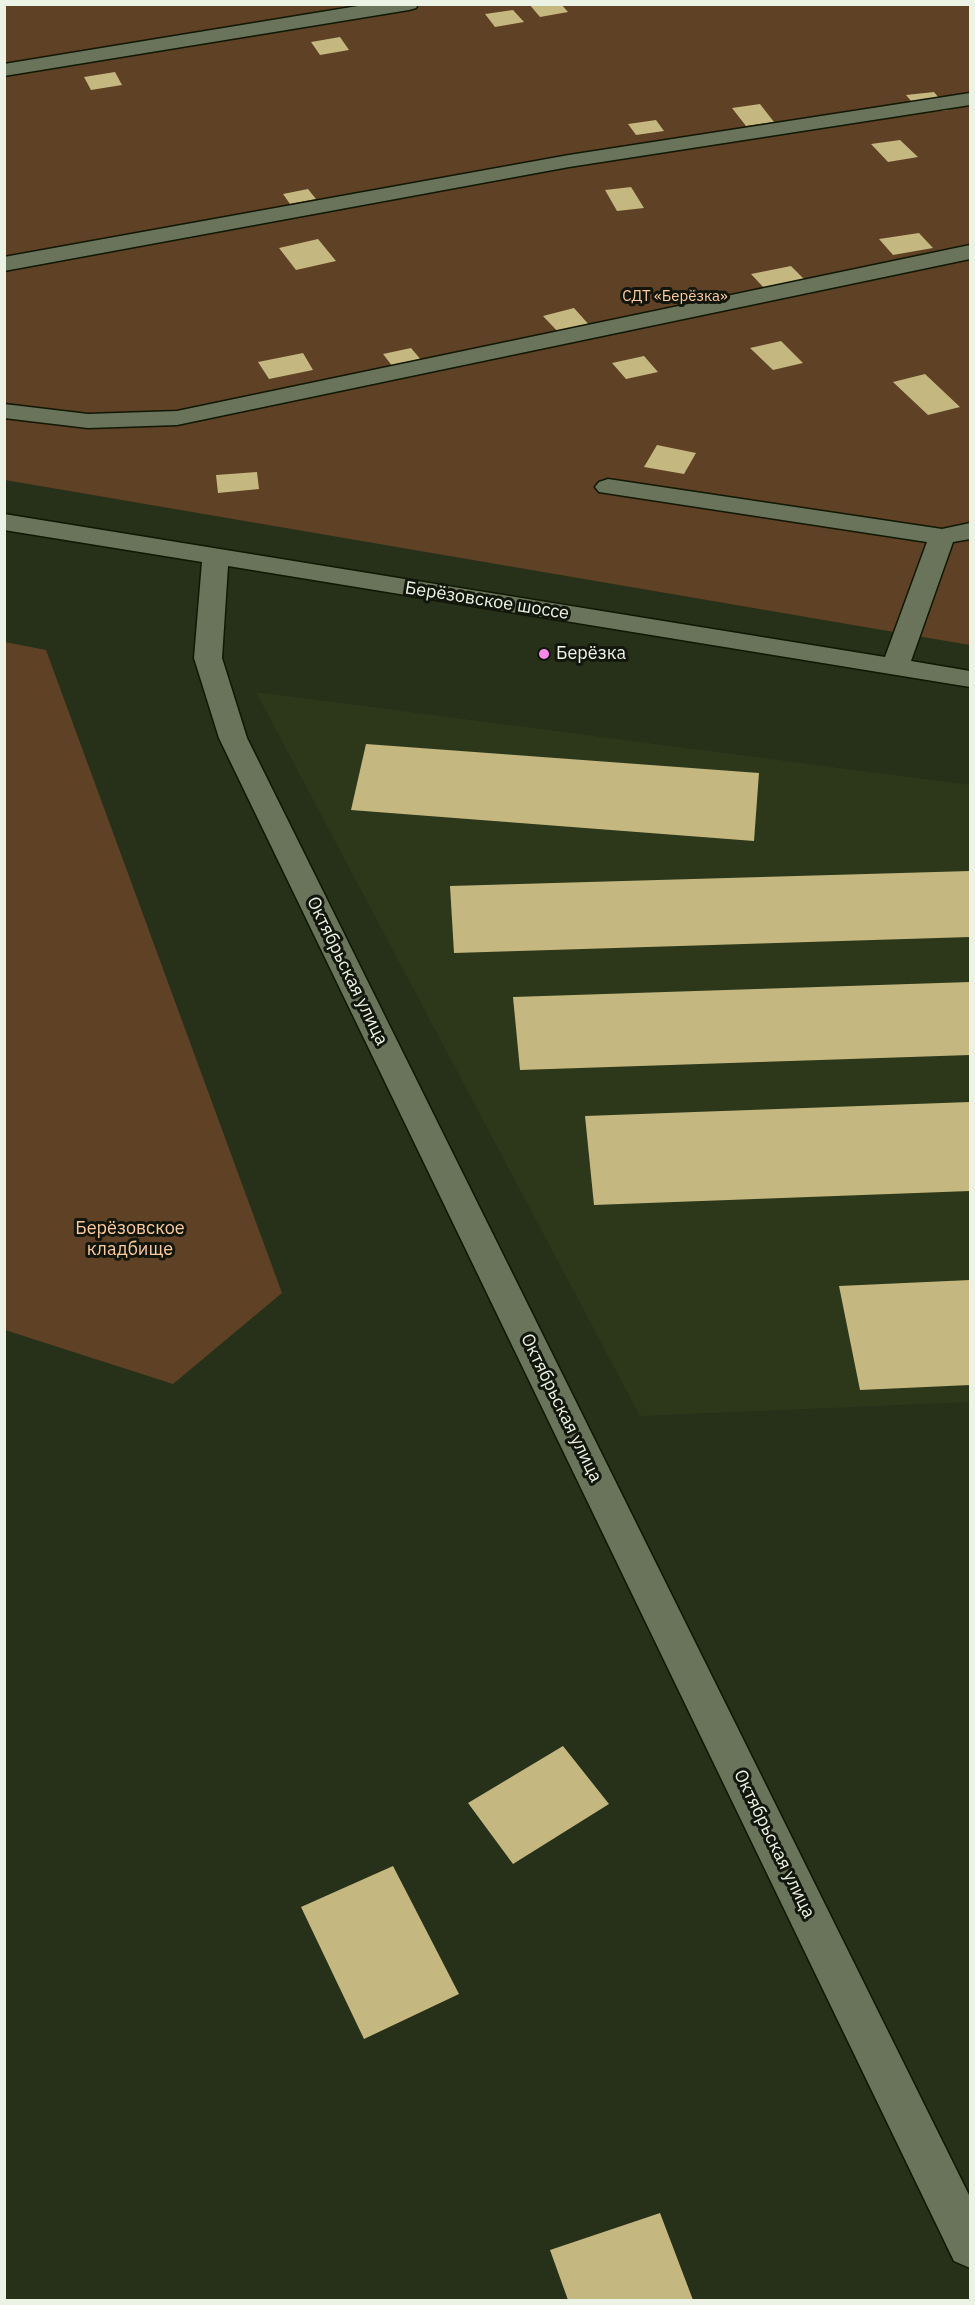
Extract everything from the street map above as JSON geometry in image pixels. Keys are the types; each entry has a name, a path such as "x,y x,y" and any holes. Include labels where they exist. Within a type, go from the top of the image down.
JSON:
{"street":[{"path":"4,69 409,4"},
{"path":"4,264 569,161 970,99"},
{"path":"4,411 88,421 177,418 970,252"},
{"path":"608,487 942,537 970,531"},
{"name":"Берёзовское шоссе","path":"4,522 970,679"},
{"path":"895,668 942,537"},
{"name":"Октябрьская улица","path":"216,555 207,658 233,738 970,2242"}],"shaded area":[{"path":"256,692 970,785 970,1402 640,1416"}],"green space":[{"name":"СДТ «Берёзка»","path":"4,5 970,5 970,645 5,480"},
{"name":"Берёзовское кладбище","path":"5,642 46,650 282,1293 173,1384 5,1330"}],"building":[{"path":"529,4 561,4 568,12 540,17"},
{"path":"513,10 524,22 495,27 485,14"},
{"path":"340,37 349,50 320,55 311,42"},
{"path":"115,72 122,85 91,90 84,77"},
{"path":"934,92 949,110 921,113 906,95"},
{"path":"760,104 774,122 746,126 732,108"},
{"path":"656,120 664,131 636,135 628,124"},
{"path":"900,140 918,157 888,162 871,144"},
{"path":"631,187 644,208 617,211 605,190"},
{"path":"308,189 316,199 290,204 283,194"},
{"path":"919,233 933,248 893,255 879,239"},
{"path":"318,239 336,261 296,270 279,248"},
{"path":"791,266 806,281 765,289 751,274"},
{"path":"574,308 591,327 560,334 543,316"},
{"path":"781,341 803,363 773,370 750,348"},
{"path":"411,348 422,361 393,367 383,354"},
{"path":"303,353 313,370 269,379 258,362"},
{"path":"644,356 658,372 626,379 612,363"},
{"path":"925,374 960,407 928,415 893,382"},
{"path":"657,445 696,453 684,474 644,467"},
{"path":"257,472 259,489 218,493 216,475"},
{"path":"366,744 759,773 754,841 351,810"},
{"path":"970,871 970,937 454,953 450,886"},
{"path":"970,982 970,1055 520,1070 513,997"},
{"path":"970,1102 970,1191 594,1205 585,1116"},
{"path":"970,1280 970,1385 860,1390 839,1286"},
{"path":"563,1746 609,1804 513,1864 468,1803"},
{"path":"393,1866 459,1994 364,2039 301,1907"},
{"path":"660,2213 693,2300 568,2300 550,2250"}],"place":[{"name":"Берёзка","path":"544,654"}]}
